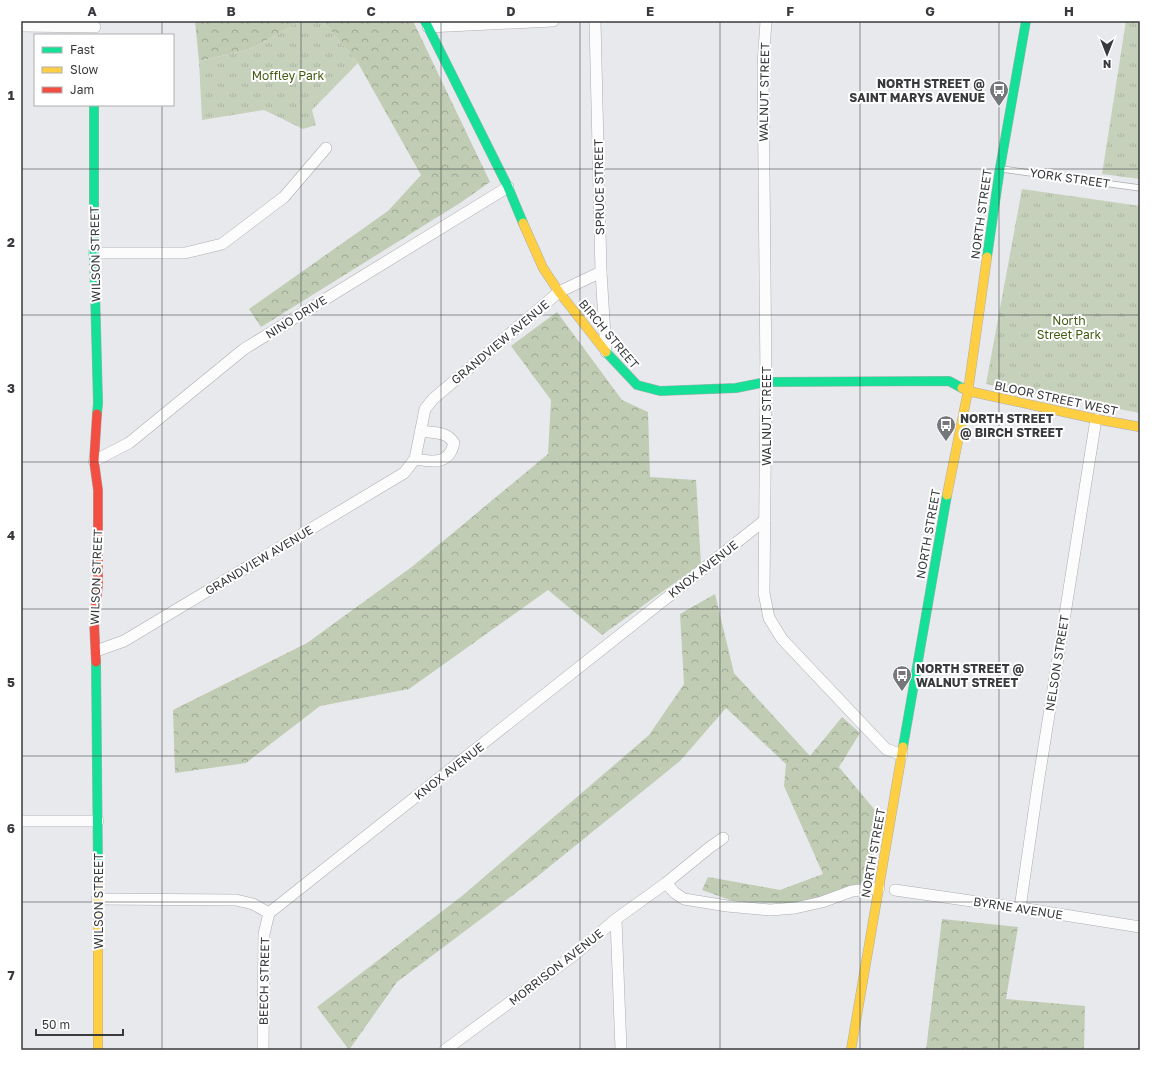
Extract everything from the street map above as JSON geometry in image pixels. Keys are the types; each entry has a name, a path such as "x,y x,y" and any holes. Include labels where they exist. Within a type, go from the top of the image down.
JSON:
{"street":[{"path":"427,23 553,21"},
{"name":"SPRUCE STREET","path":"595,21 601,272 606,352"},
{"name":"WALNUT STREET","path":"766,21 763,66 766,382 764,593 769,618 782,639 886,749 902,755"},
{"name":"NORTH STREET","path":"851,1050 949,482 968,391 1000,168 1026,21"},
{"name":"BIRCH STREET","path":"427,23 508,187 543,268 559,292 606,352 637,385 660,391 736,388 766,382 949,381 968,391"},
{"path":"21,26 95,28"},
{"name":"WILSON STREET","path":"94,106 94,253 98,403 94,460 98,490 98,584 94,621 96,651 98,821 98,1050"},
{"path":"94,253 185,253 222,244 284,197 326,148"},
{"name":"NINO DRIVE","path":"94,460 129,442 244,349 508,187"},
{"name":"GRANDVIEW AVENUE","path":"96,651 131,637 404,473 415,459 425,409 433,399 559,292 601,272"},
{"name":"BLOOR STREET WEST","path":"968,391 1140,427"},
{"name":"NELSON STREET","path":"1020,908 1039,776 1096,419"},
{"path":"415,459 429,462 443,460 452,452 454,443 451,438 445,434 421,432"},
{"name":"KNOX AVENUE","path":"269,913 765,520"},
{"path":"21,821 98,821"},
{"name":"MORRISON AVENUE","path":"445,1050 574,955 616,919 666,883 723,838"},
{"path":"666,883 675,893 684,899 727,906 770,910 795,908 822,902 852,891 879,888"},
{"name":"BYRNE AVENUE","path":"895,890 1140,927"},
{"path":"97,899 236,900 253,904 269,913"},
{"name":"BEECH STREET","path":"263,1050 264,934 269,913"},
{"path":"616,919 621,1050"}],"lane":[{"name":"YORK STREET","path":"1000,168 1140,188"}],"green space":[{"path":"195,21 301,21 246,50 199,61"},
{"name":"Moffley Park","path":"301,21 323,21 358,63 312,110 316,125 303,129 264,110 202,120 199,61 246,50"},
{"path":"323,21 413,21 490,182 460,203 261,327 249,309 388,211 421,175 358,63"},
{"path":"1126,21 1140,21 1140,179 1102,174"},
{"name":"North Street Park","path":"1022,189 1140,206 1140,413 986,384"},
{"path":"557,312 622,400 648,412 650,477 696,480 701,564 602,635 548,590 409,689 320,706 246,763 175,773 173,710 307,643 413,566 548,454 551,400 511,346"},
{"path":"715,594 734,673 810,756 842,717 860,733 839,767 879,815 867,881 808,904 733,901 702,890 708,877 780,890 823,874 784,786 786,764 726,708 680,761 533,880 397,982 349,1050 317,1007 462,896 649,735 684,684 680,614"},
{"path":"942,919 1018,927 1006,999 1085,1006 1084,1050 926,1050"}],"traffic: fast":[{"path":"425,21 508,187 523,223"},
{"path":"987,257 1000,168 1026,21"},
{"path":"94,106 94,253 98,403 97,414"},
{"path":"606,352 637,385 660,391 736,388 766,382 949,381 962,388"},
{"path":"903,747 947,495"},
{"path":"96,662 98,870"}],"traffic: slow":[{"path":"523,223 543,268 559,292 606,352"},
{"path":"947,495 968,391 987,257"},
{"path":"962,388 968,391 1140,427"},
{"path":"851,1050 903,747"},
{"path":"98,870 98,1050"}],"traffic: jam":[{"path":"96,662 94,621 98,585 98,490 94,461 97,414"}],"place":[{"name":"NORTH STREET @ SAINT MARYS AVENUE","path":"999,107"},
{"name":"NORTH STREET @ BIRCH STREET","path":"946,442"},
{"name":"NORTH STREET @ WALNUT STREET","path":"902,692"}]}
